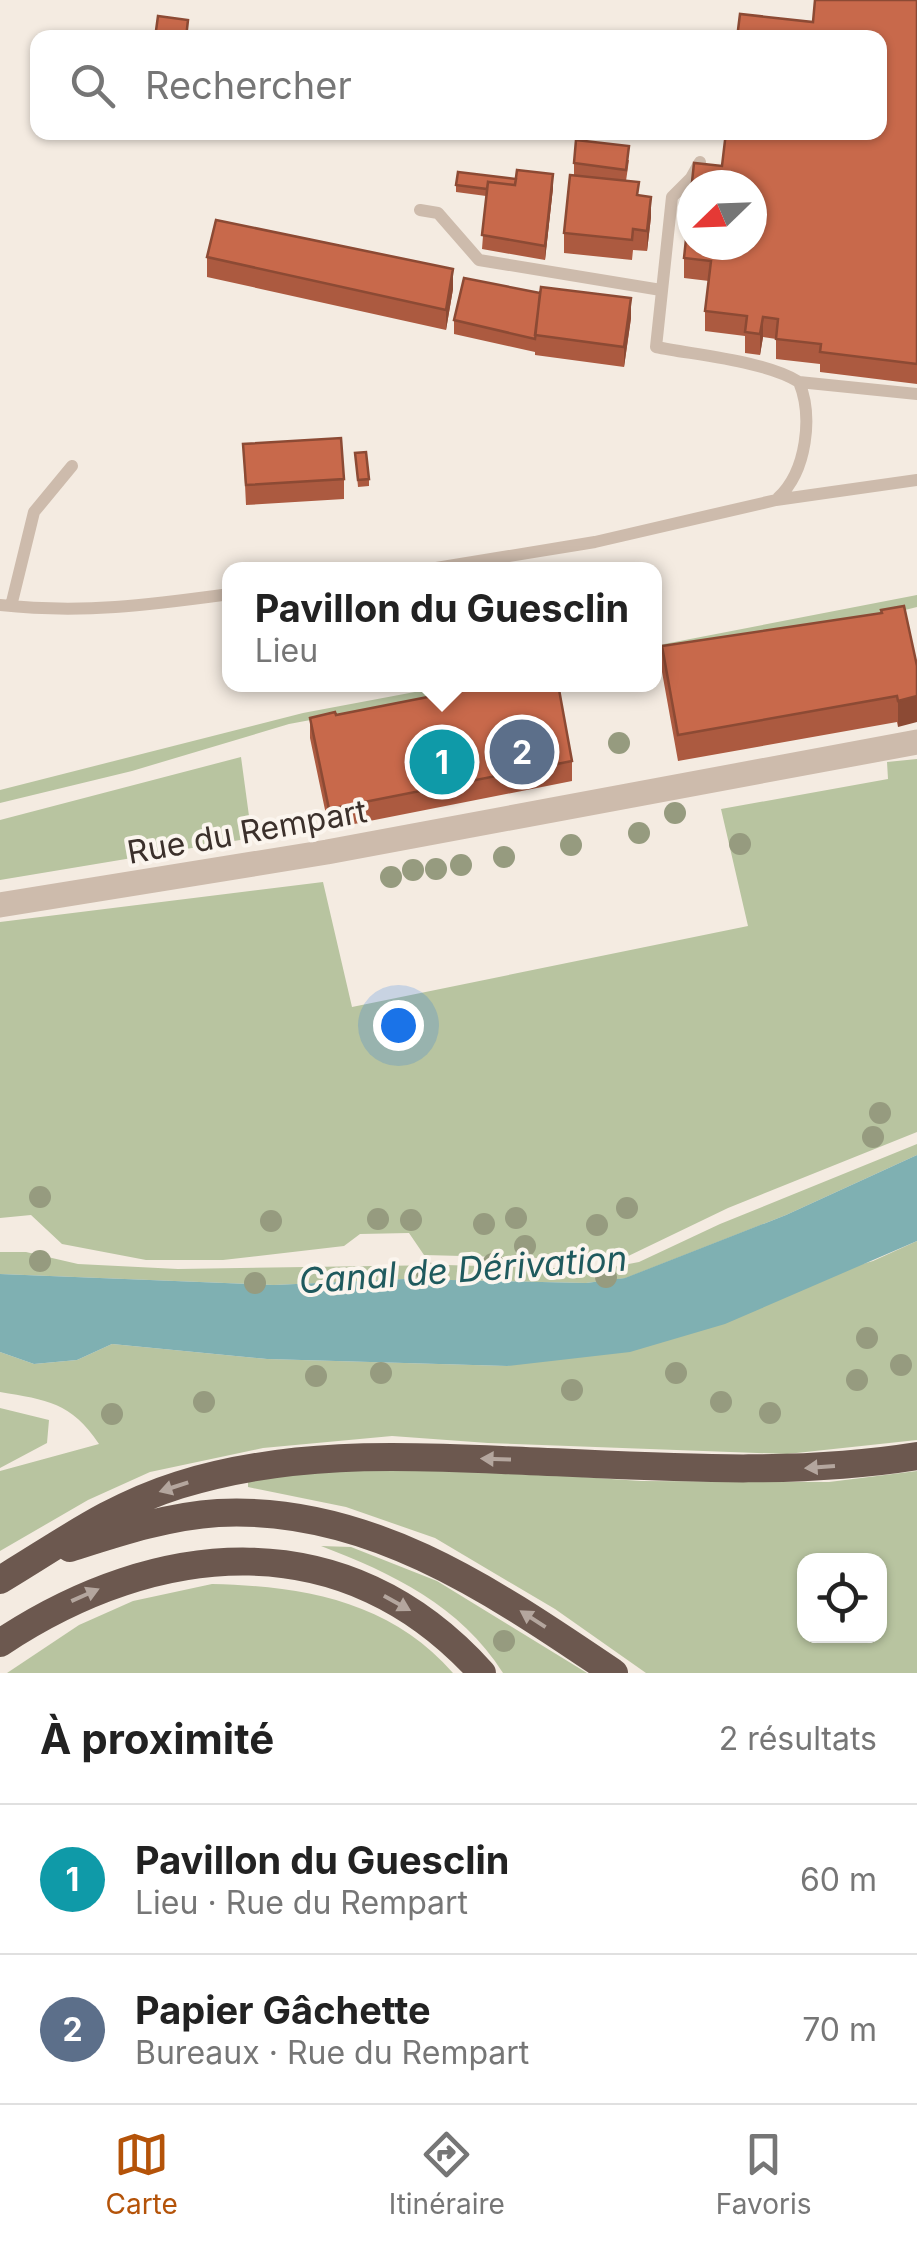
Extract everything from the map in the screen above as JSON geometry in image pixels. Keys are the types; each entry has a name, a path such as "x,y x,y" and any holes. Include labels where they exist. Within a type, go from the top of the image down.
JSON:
{"highway":[{"path":"0,1580 86,1524 128,1503 229,1472 298,1460 410,1456 791,1469 917,1456"},
{"path":"38,1558 161,1522 214,1513 264,1512 307,1518 392,1542 452,1571 509,1603 614,1673"},
{"path":"0,1643 82,1595 127,1578 175,1567 278,1563 364,1585 402,1605 434,1625 482,1673"}],"street":[{"name":"Rue du Rempart","path":"0,905 327,852 917,742"}],"lane":[{"path":"700,162 672,197 656,347 774,371 798,382 917,394"},
{"path":"420,210 438,212 478,260 661,290"},
{"path":"776,500 788,489 796,471 806,432 808,412 798,382"},
{"path":"72,466 34,512 6,605 66,612 118,610 222,595"},
{"path":"473,562 595,542 776,500 917,480"}],"green space":[{"path":"917,595 917,607 901,611 662,654 662,644"},
{"path":"415,692 461,692 289,724 132,771 0,803 0,790 303,713"},
{"path":"241,757 252,838 0,880 0,820"},
{"path":"917,759 917,1132 728,1208 620,1260 424,1255 409,1233 360,1234 344,1246 223,1260 146,1260 62,1244 31,1215 0,1218 0,922 323,882 352,1007 748,926 721,809 888,779 887,762"},
{"path":"917,1144 917,1155 786,1215 626,1278 586,1283 405,1279 274,1285 0,1274 0,1252 26,1252 78,1264 178,1269 613,1267 639,1262 720,1224"},
{"path":"917,1241 917,1440 787,1454 392,1436 263,1448 150,1472 88,1500 0,1551 0,1471 99,1444 78,1419 57,1405 0,1392 0,1352 34,1364 77,1360 112,1344 267,1359 507,1366 873,1261"},
{"path":"0,1408 49,1420 47,1443 0,1468"},
{"path":"432,1467 641,1481 829,1482 917,1471 917,1673 646,1673 555,1609 435,1538 346,1507 248,1487 248,1482 319,1470"},
{"path":"321,1546 351,1547 437,1581 587,1673 503,1673 486,1649 446,1610 399,1580"},
{"path":"212,1584 279,1589 343,1602 402,1629 453,1673 7,1673 79,1625 133,1601"}],"water":[{"path":"917,1155 917,1241 725,1324 630,1352 507,1366 267,1359 112,1344 77,1360 34,1364 0,1352 0,1274 274,1285 405,1279 586,1283 625,1278 786,1215"}],"building":[{"path":"815,0 917,0 917,364 820,352 821,344 776,339 778,319 763,317 760,334 745,332 747,316 705,311 711,261 702,260 767,260 767,170 693,170 694,163 722,166 725,140 887,140 887,30 738,30 740,14 813,22"},
{"path":"158,16 188,20 187,30 156,30"},
{"path":"576,140 629,146 626,170 574,163"},
{"path":"517,170 553,174 545,246 482,235 488,182 515,185"},
{"path":"458,172 516,179 515,185 488,182 487,189 456,185"},
{"path":"570,175 639,182 637,195 651,197 647,231 633,229 632,240 564,233"},
{"path":"216,220 453,269 446,310 207,257"},
{"path":"464,278 540,293 535,339 454,320"},
{"path":"541,287 631,298 624,347 535,335"},
{"path":"341,438 344,479 246,485 243,444"},
{"path":"366,452 369,479 358,480 355,453"},
{"path":"904,606 917,666 917,696 898,701 897,696 678,735 662,646 882,613 881,610"},
{"path":"453,692 559,692 572,761 329,809 310,718 335,712 336,715"}],"place":[{"name":"Papier Gâchette","path":"522,752"},
{"name":"Pavillon du Guesclin","path":"442,762"}],"water label":[{"name":"Canal de Dérivation","path":"463,1270"}]}
